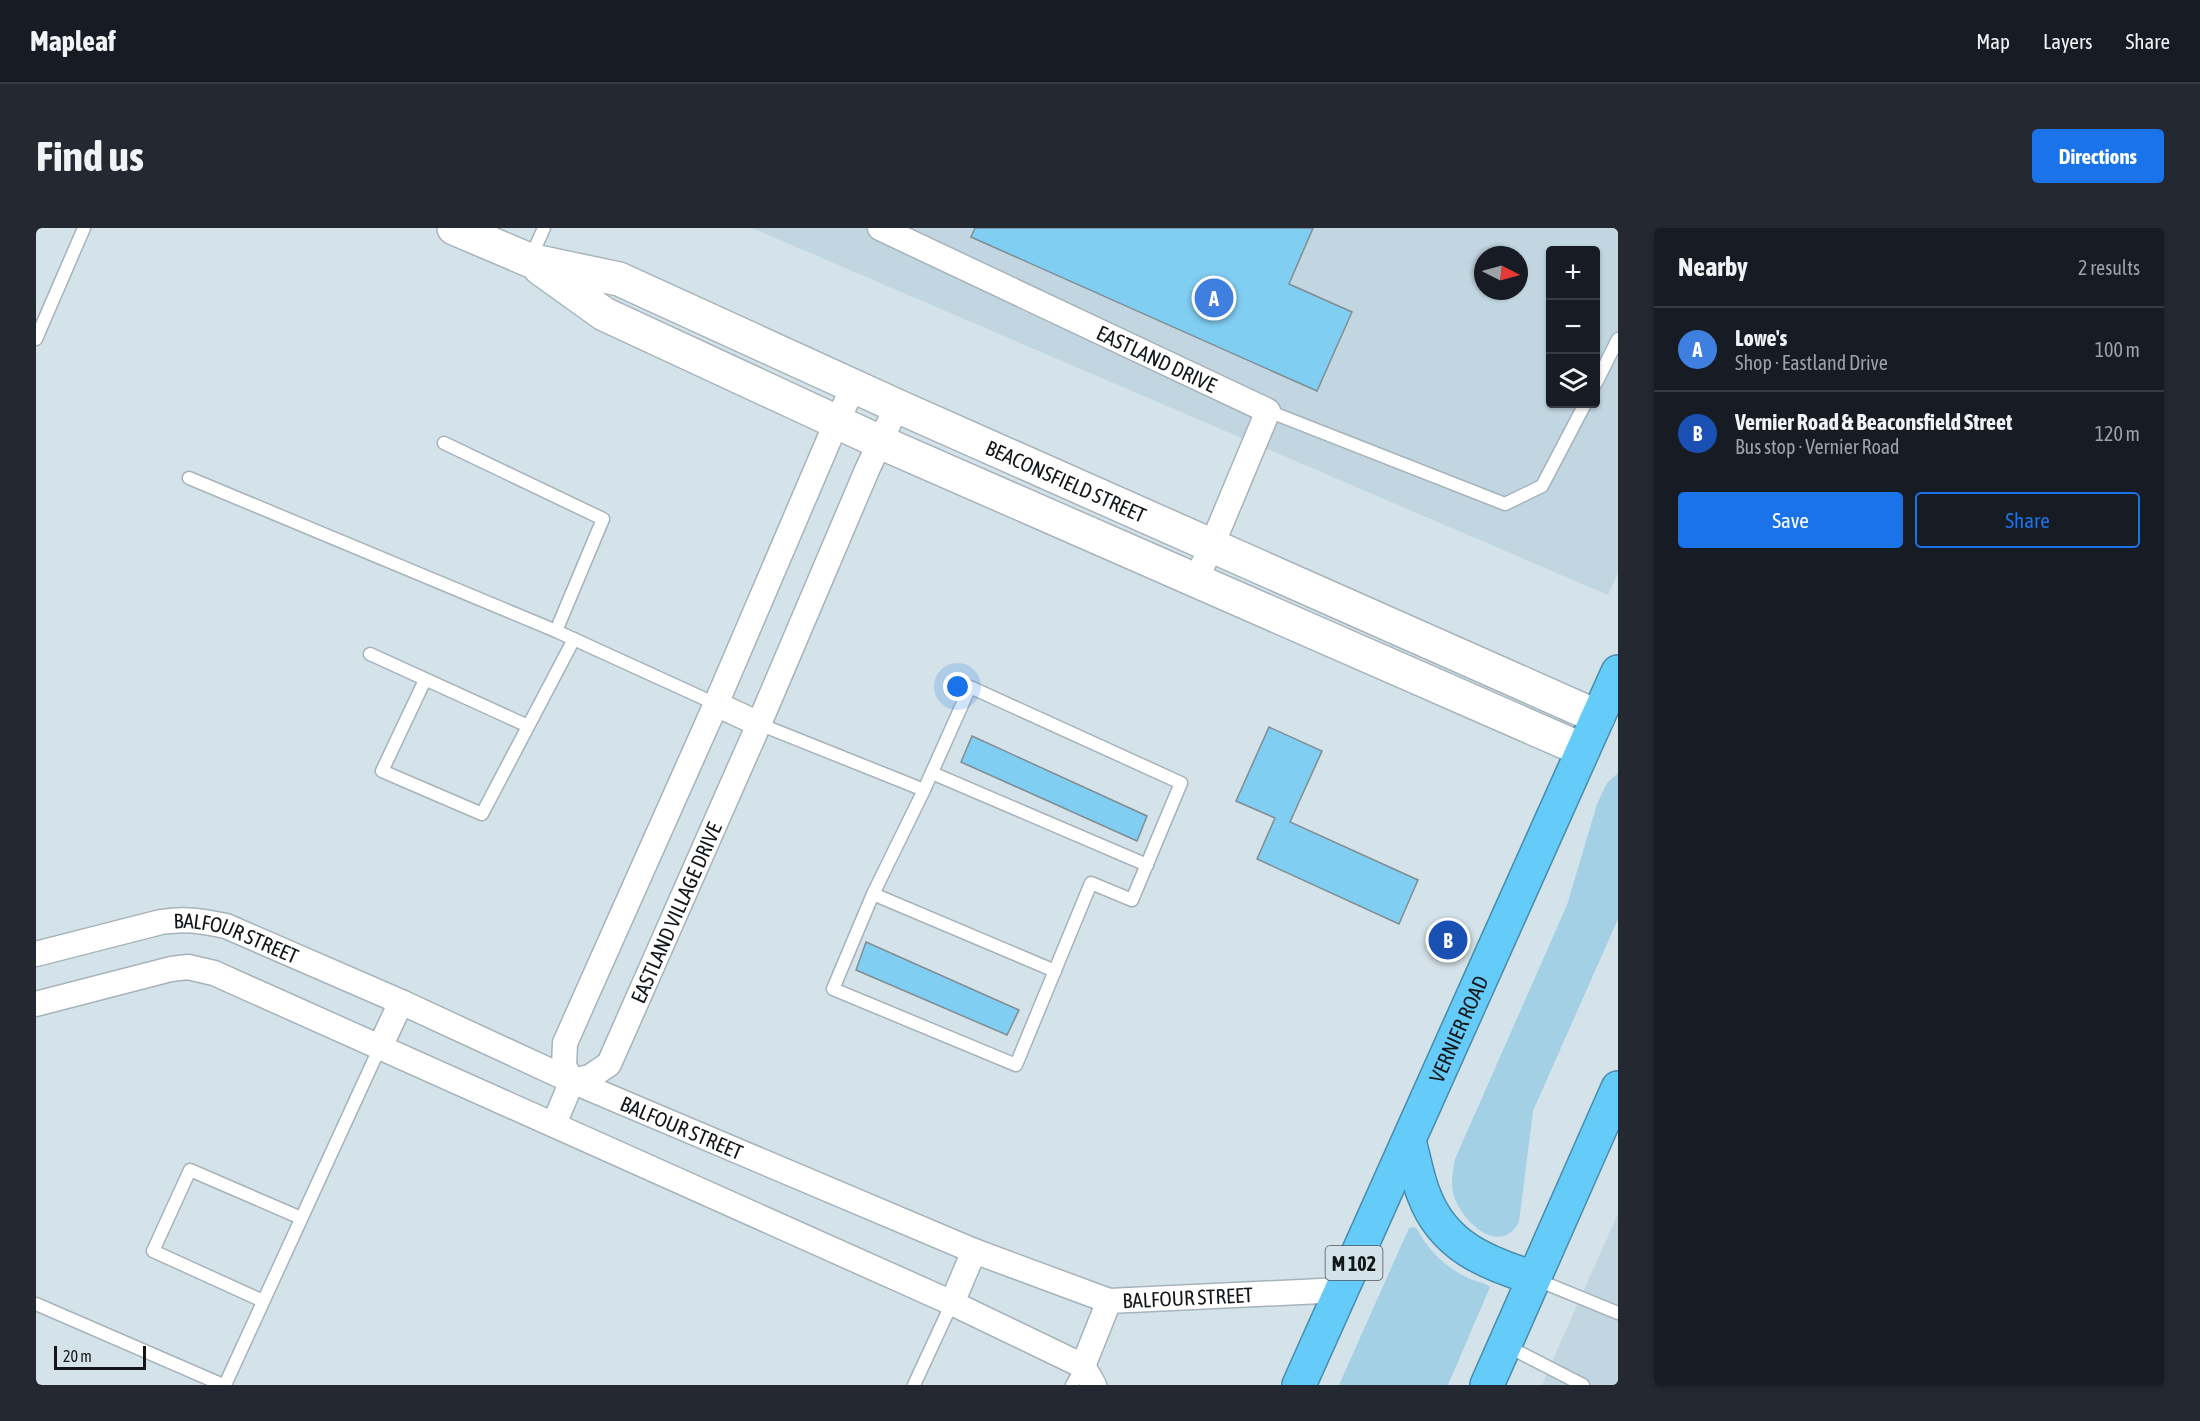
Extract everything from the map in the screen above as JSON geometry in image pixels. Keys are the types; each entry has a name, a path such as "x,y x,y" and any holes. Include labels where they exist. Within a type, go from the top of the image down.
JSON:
{"highway":[{"name":"VERNIER ROAD","path":"1299,1385 1583,750 1608,722 1618,672"},
{"path":"1487,1385 1618,1088"},
{"path":"1409,1141 1424,1196 1447,1234 1479,1258 1534,1278"}],"street":[{"name":"BEACONSFIELD STREET","path":"454,228 529,260 619,279 897,406 1608,722"},
{"name":"EASTLAND DRIVE","path":"880,228 1268,411"},
{"name":"BEACONSFIELD STREET","path":"529,260 604,314 880,442 1583,750"},
{"path":"746,379 760,344"},
{"path":"554,1124 572,1081 564,1066 565,1044 716,705 837,421 855,386"},
{"name":"EASTLAND VILLAGE DRIVE","path":"572,1081 590,1077 609,1064 897,406"},
{"path":"1196,580 1268,411"},
{"path":"716,705 759,724"},
{"name":"BALFOUR STREET","path":"36,954 160,922 196,919 226,926 401,1002 572,1081 974,1251 1109,1301 1342,1290"},
{"name":"BALFOUR STREET","path":"36,1004 171,969 188,967 214,973 951,1303 1083,1379"},
{"path":"380,1047 401,1002"},
{"path":"951,1303 974,1251"},
{"path":"1083,1379 1109,1301"}],"lane":[{"path":"36,339 84,228"},
{"path":"529,260 544,228"},
{"path":"1600,375 1618,339"},
{"path":"1268,411 1505,504 1542,486 1583,408"},
{"path":"444,443 603,519 556,631"},
{"path":"189,478 556,631 716,705"},
{"path":"425,680 382,771 482,814 574,639"},
{"path":"370,654 528,726"},
{"path":"970,687 1181,783 1132,900 1091,883 1016,1065 833,989 873,894 924,790 970,687"},
{"path":"759,724 924,790"},
{"path":"932,773 1147,865"},
{"path":"873,894 1055,971"},
{"path":"36,1304 224,1385 380,1047"},
{"path":"263,1300 153,1251 185,1180 190,1170 301,1218"},
{"path":"1534,1278 1618,1313"},
{"path":"914,1385 951,1303"},
{"path":"1505,1345 1577,1384"}],"shaded area":[{"path":"752,228 1618,228 1618,573 1608,595"},
{"path":"1618,773 1618,919 1533,1111 1519,1222 1511,1232 1502,1236 1492,1236 1473,1225 1458,1206 1452,1187 1455,1159 1567,905 1597,804 1607,783"},
{"path":"1618,1214 1618,1385 1542,1385 1562,1339"},
{"path":"1413,1227 1445,1263 1460,1274 1490,1287 1448,1385 1339,1385 1409,1228"}],"building":[{"path":"975,228 1313,228 1289,284 1352,312 1317,391 971,237"},
{"path":"1269,727 1322,751 1290,822 1418,880 1399,924 1257,859 1275,818 1236,801"},
{"path":"972,736 1147,816 1137,841 961,762"},
{"path":"866,942 1019,1010 1007,1035 856,970"}],"place":[{"name":"Lowe's","path":"1214,298"},
{"name":"Vernier Road & Beaconsfield Street","path":"1448,940"}]}
